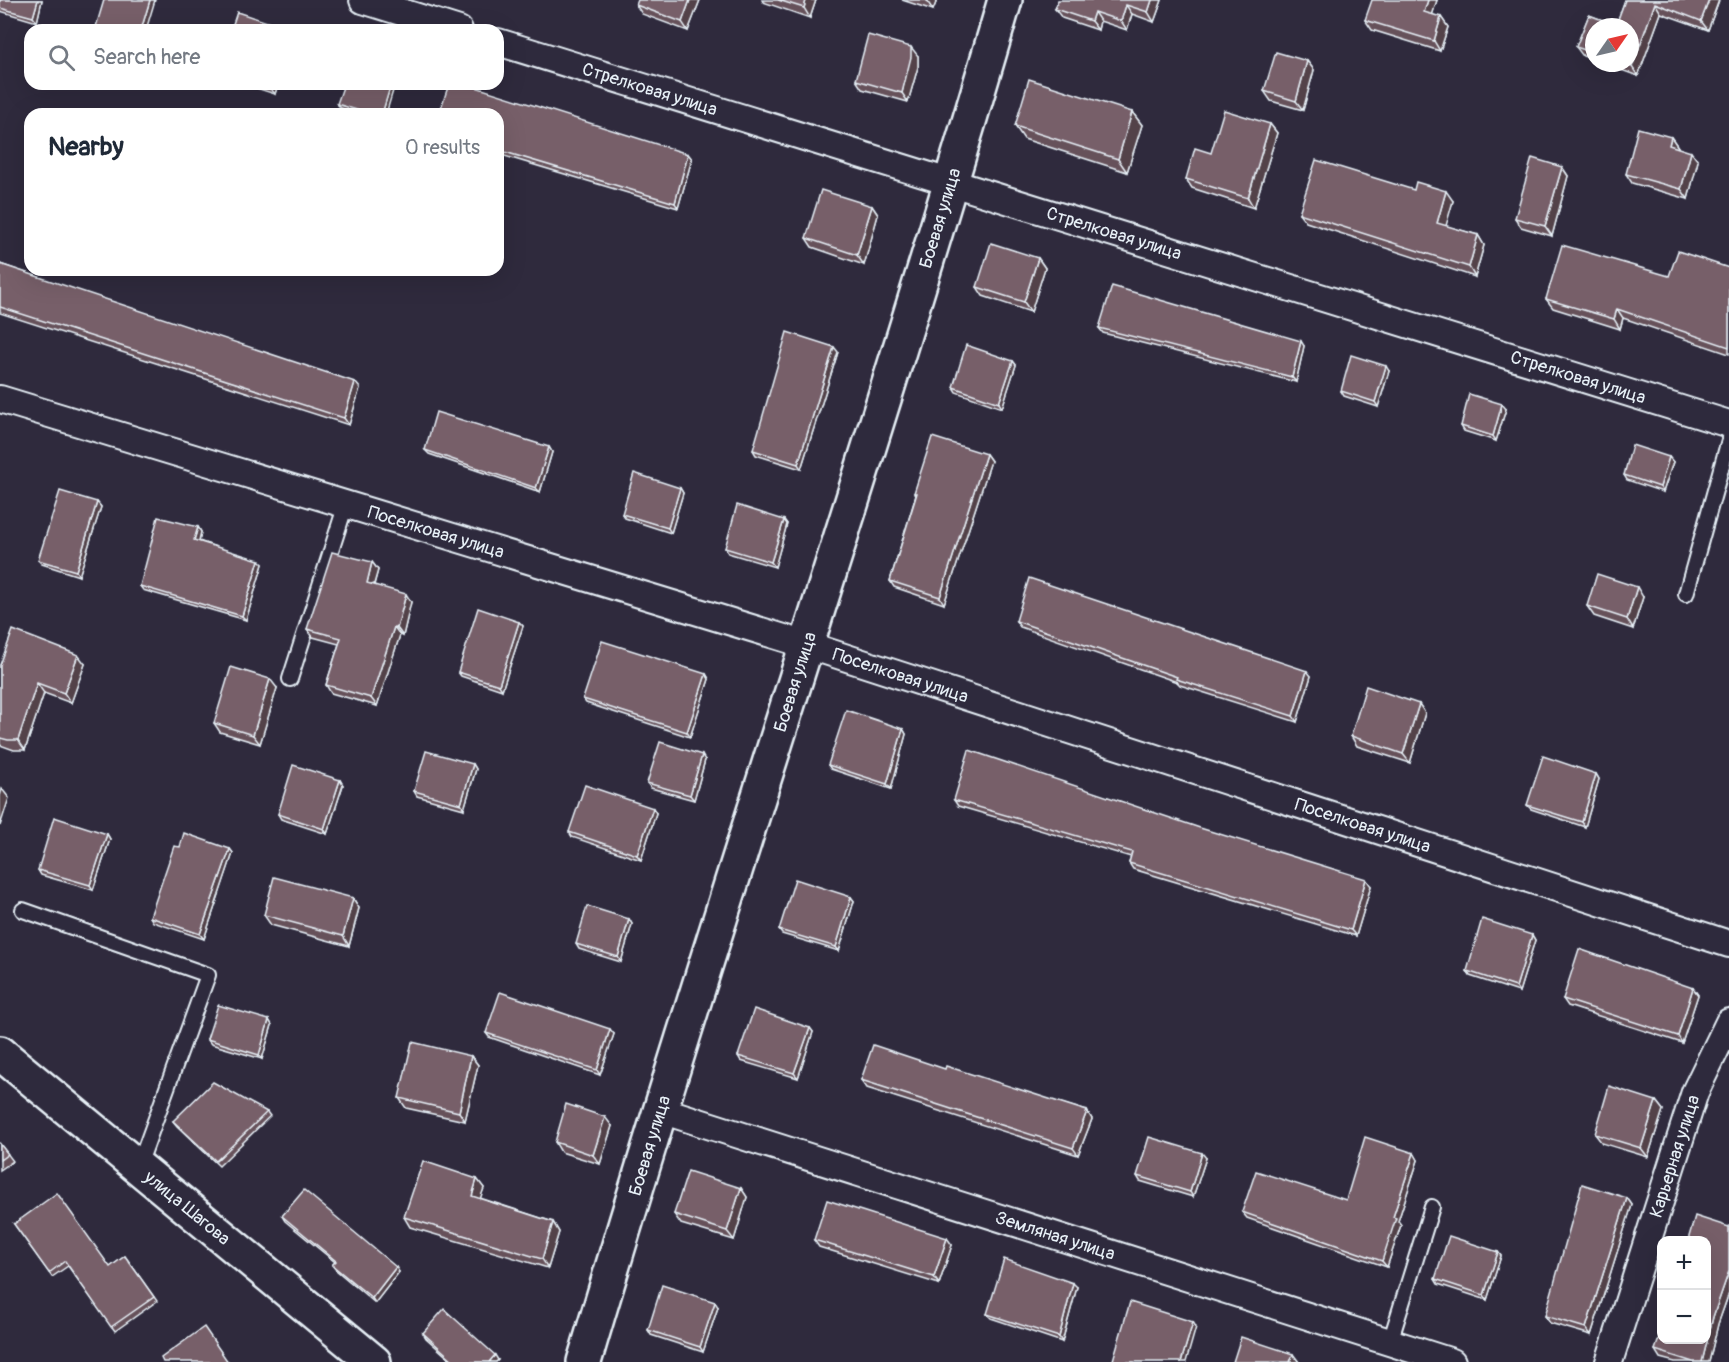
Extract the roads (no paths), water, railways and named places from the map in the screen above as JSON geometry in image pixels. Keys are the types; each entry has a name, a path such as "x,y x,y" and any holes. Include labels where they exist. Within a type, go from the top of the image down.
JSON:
{"street":[{"path":"363,0 440,24"},
{"name":"Боевая улица","path":"584,1362 658,1110 951,185 1005,0"},
{"name":"Стрелковая улица","path":"504,44 951,185 1729,424"},
{"name":"Поселковая улица","path":"0,399 807,645 1729,944"},
{"name":"Карьерная улица","path":"1609,1362 1695,1092 1729,1022"},
{"name":"улица Шагова","path":"0,1053 362,1359"},
{"name":"Земляная улица","path":"658,1110 1452,1362"}],"lane":[{"path":"1686,594 1729,441"},
{"path":"290,679 346,504"},
{"path":"23,910 208,975 138,1168"},
{"path":"1390,1342 1432,1207"}]}
